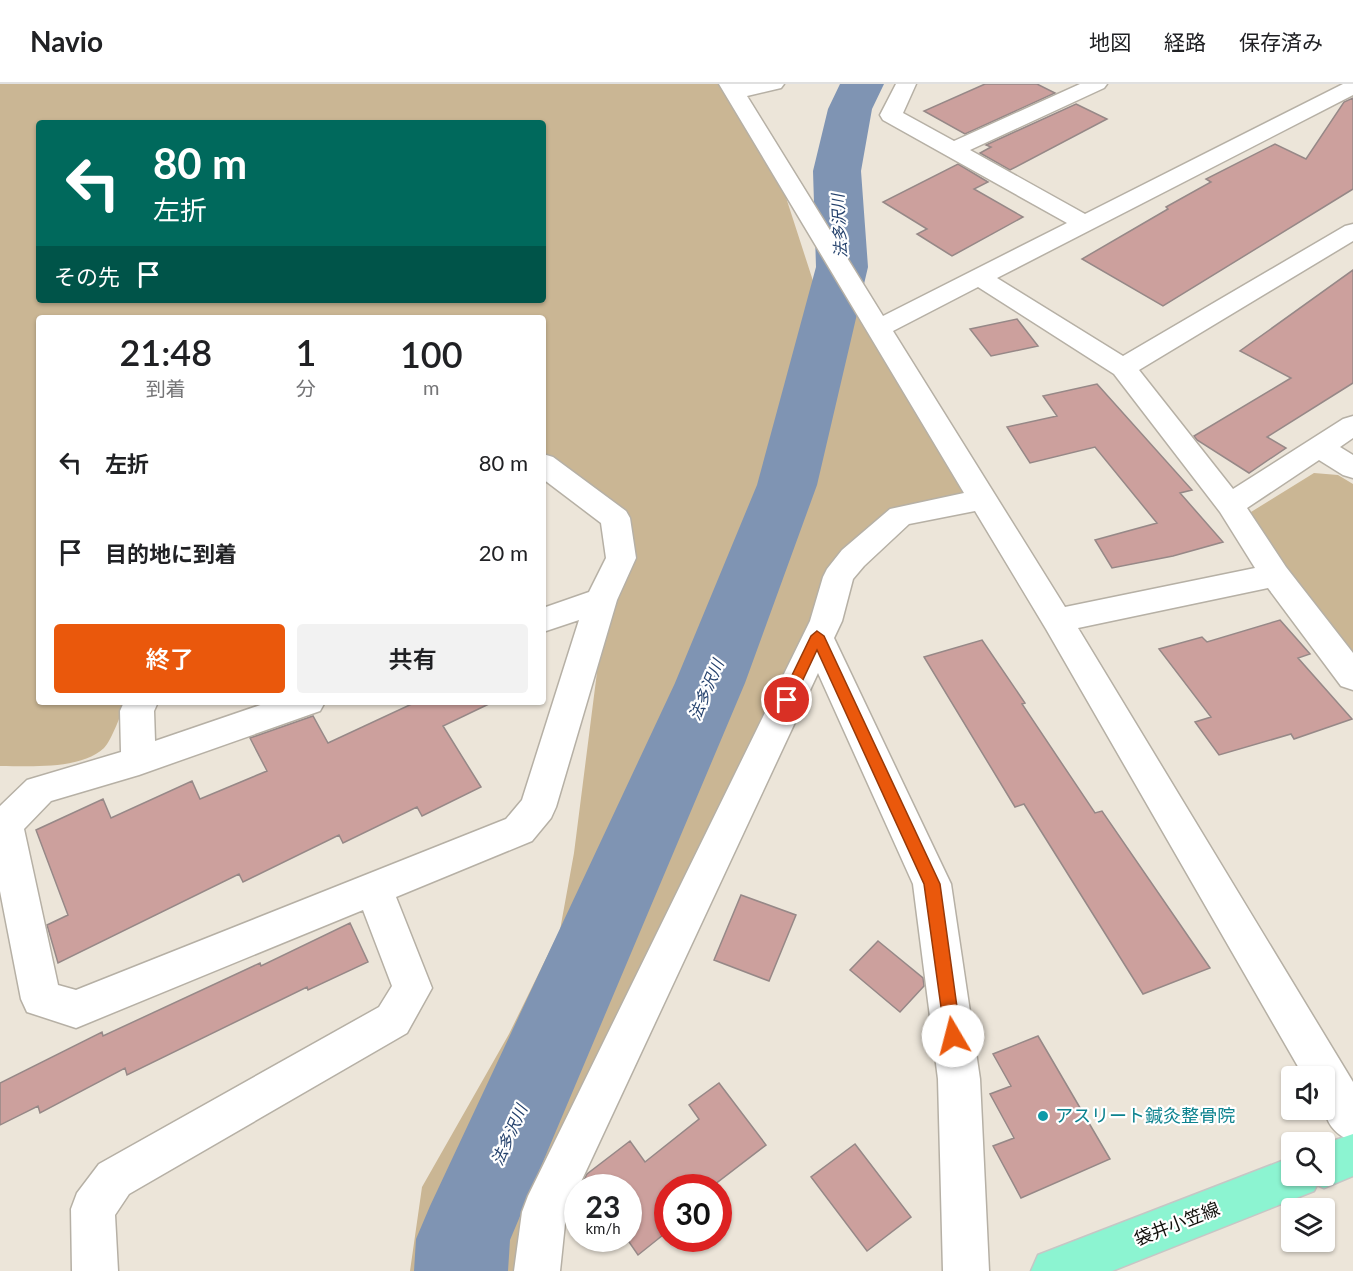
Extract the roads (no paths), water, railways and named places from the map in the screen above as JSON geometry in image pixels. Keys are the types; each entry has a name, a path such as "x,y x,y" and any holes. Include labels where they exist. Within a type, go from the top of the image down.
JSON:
{"main road":[{"path":"1335,1162 1353,1155"},
{"name":"袋井小笠線","path":"1054,1271 1281,1183"}],"street":[{"path":"774,84 732,88 1057,621 1353,1121"},
{"path":"906,84 891,115 1084,223"},
{"path":"952,150 1097,84"},
{"path":"879,327 1353,87"},
{"path":"1123,368 1353,231"},
{"path":"979,277 1123,368 1230,505 1275,575 1353,677"},
{"path":"1230,505 1353,425"},
{"path":"1319,447 1353,468"},
{"path":"299,705 139,761 39,790 5,825 41,999 76,1009 519,830 538,807 601,600 621,558 615,518 546,466"},
{"path":"537,1271 544,1212 826,621 838,578 853,558 900,516 983,499"},
{"path":"1057,621 1275,575"},
{"path":"546,619 601,600"},
{"path":"817,636 932,884 959,1079 966,1271"},
{"path":"139,761 137,711 140,705"},
{"path":"95,1271 93,1209 114,1179 393,1020 412,988 374,889"}],"waterway":[{"name":"法多沢川","path":"461,1271 463,1239 710,683 787,485 842,267 837,171 850,109 862,84"}],"place":[{"name":"アスリート鍼灸整骨院","path":"1043,1116"}]}
